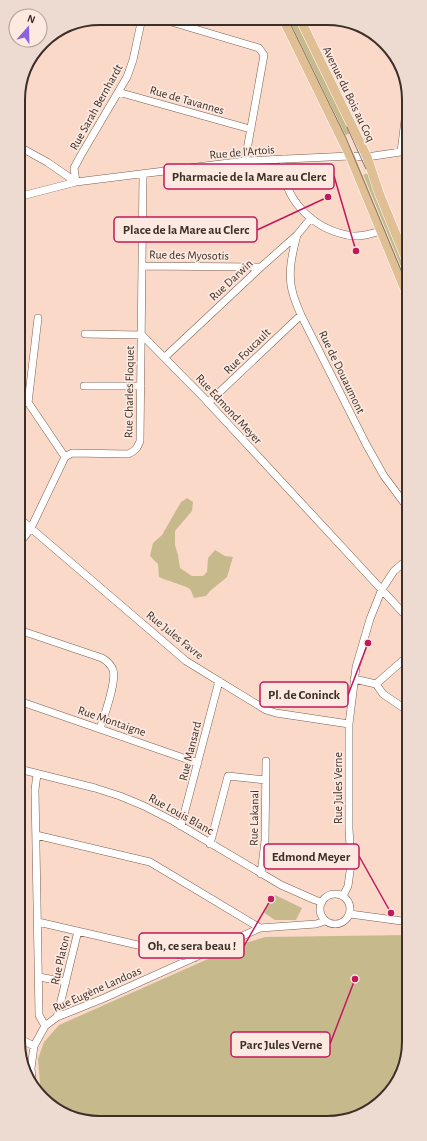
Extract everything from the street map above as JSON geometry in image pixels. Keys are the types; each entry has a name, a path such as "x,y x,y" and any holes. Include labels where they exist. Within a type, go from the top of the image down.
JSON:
{"main road":[{"path":"285,25 350,156 402,282"},
{"name":"Avenue du Bois au Coq","path":"303,25 367,158 379,193 402,249"}],"street":[{"name":"Rue Sarah Bernhardt","path":"76,182 74,168 94,131 127,77 133,60 140,25"},
{"path":"182,25 259,48 264,55 245,161"},
{"name":"Rue de Tavannes","path":"118,92 250,129"},
{"path":"25,150 47,162 76,182"},
{"name":"Rue de l'Artois","path":"25,195 76,182 245,161 350,156 367,158 402,152"},
{"path":"284,159 283,168 292,197 299,208 311,218 328,229 348,236 368,235 381,231"},
{"path":"85,334 142,335 143,174"},
{"name":"Rue Darwin","path":"165,357 261,267 298,235 311,218"},
{"name":"Rue de Douaumont","path":"298,235 292,255 290,276 292,293 301,315 366,444 384,476 402,500"},
{"name":"Rue des Myosotis","path":"142,266 261,267"},
{"name":"Rue Foucault","path":"208,403 301,315"},
{"path":"28,403 38,318"},
{"name":"Rue Edmond Meyer","path":"142,335 165,357 402,611"},
{"name":"Rue Charles Floquet","path":"65,457 72,453 128,454 134,452 138,448 140,441 142,335"},
{"path":"84,386 141,386"},
{"path":"25,398 65,457 31,528 25,536"},
{"name":"Rue Jules Favre","path":"25,523 186,661 266,710 276,713 349,724"},
{"name":"Rue Jules Verne","path":"343,896 348,886 351,864 349,828 349,724 356,667 368,625 382,589 394,571 402,564"},
{"path":"25,632 102,658 109,663 113,669 114,681 100,729"},
{"path":"376,684 402,661"},
{"path":"354,679 376,684 383,694 402,707"},
{"name":"Rue Mansard","path":"182,826 219,681"},
{"name":"Rue Montaigne","path":"25,703 198,763"},
{"name":"Rue Lakanal","path":"261,874 266,841 266,761"},
{"name":"Rue Louis Blanc","path":"25,771 95,788 144,806 182,826 261,874 289,889 322,902"},
{"path":"37,774 35,790 39,1015 45,1026"},
{"path":"210,844 228,776 265,780"},
{"path":"36,835 150,862 260,928"},
{"path":"336,894 343,896 350,904 350,914 345,921 337,924 329,923 321,914 320,906 322,902 330,895 336,894"},
{"path":"350,914 402,921"},
{"name":"Rue Eugène Landoas","path":"31,1070 34,1046 45,1026 57,1017 102,1000 260,928 316,924 325,920"},
{"path":"38,922 194,958"},
{"name":"Rue Platon","path":"57,1017 78,931"},
{"path":"39,977 66,982"},
{"path":"25,1041 34,1046"}],"shaded area":[{"path":"288,25 299,25 352,132 344,136"},
{"path":"369,173 402,258 402,278 360,176"},
{"path":"187,498 193,502 192,511 175,531 175,545 180,568 192,576 203,576 207,572 208,558 215,550 225,556 233,557 227,577 206,596 194,598 190,589 159,577 158,564 150,556 153,543 162,535 181,502"},
{"path":"275,895 302,908 296,920 275,920 263,912"},
{"path":"402,935 402,1046 399,1060 392,1078 386,1087 380,1094 364,1106 341,1115 327,1116 100,1116 86,1115 67,1108 54,1100 40,1086 38,1059 44,1042 59,1025 208,959 225,947 246,943 265,937"}],"tram line":[{"path":"291,25 346,138 402,273"},
{"path":"347,127 366,169"}],"place":[{"name":"Place de la Mare au Clerc","path":"328,197"},
{"name":"Pharmacie de la Mare au Clerc","path":"356,251"},
{"name":"Pl. de Coninck","path":"368,643"},
{"name":"Oh, ce sera beau !","path":"271,899"},
{"name":"Edmond Meyer","path":"391,913"},
{"name":"Parc Jules Verne","path":"355,979"}]}
